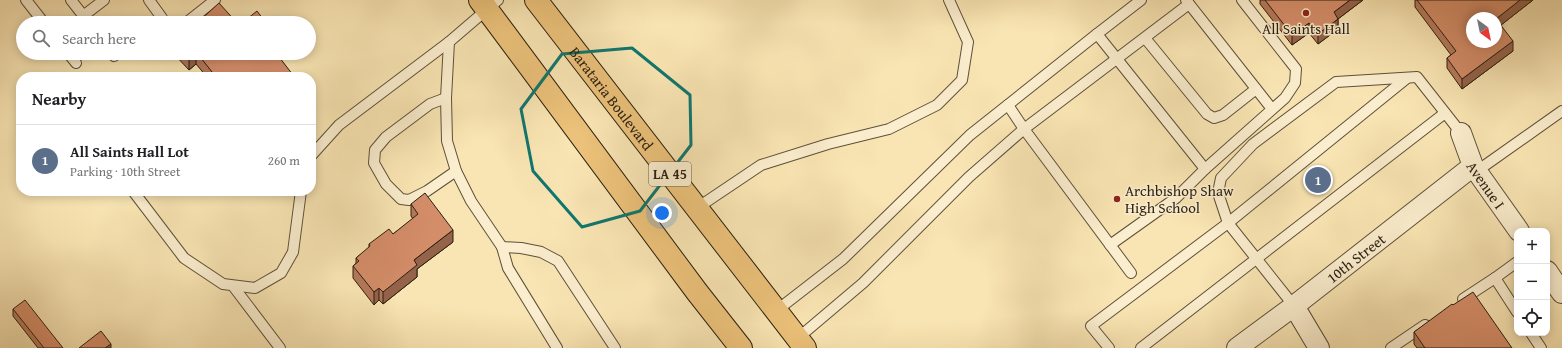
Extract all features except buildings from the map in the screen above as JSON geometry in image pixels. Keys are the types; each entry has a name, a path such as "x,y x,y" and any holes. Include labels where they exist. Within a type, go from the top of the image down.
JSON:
{"main road":[{"name":"Barataria Boulevard","path":"536,0 801,343"},
{"path":"489,3 692,286 741,348"}],"street":[{"name":"Avenue I","path":"1461,133 1475,168 1517,228"},
{"name":"10th Street","path":"1236,348 1294,306 1475,168"},
{"path":"1550,275 1562,293"},
{"path":"1294,306 1319,348"}],"lane":[{"path":"26,0 39,16"},
{"path":"71,0 83,16"},
{"path":"90,16 104,0"},
{"path":"149,0 160,16"},
{"path":"195,16 215,0"},
{"path":"697,208 761,165 828,144 889,129 938,105 962,80 968,42 949,0"},
{"path":"776,311 843,259 970,135 1141,0"},
{"path":"1110,245 1176,198 1204,169 1285,98 1295,83 1296,69 1242,0"},
{"path":"801,343 969,177 1024,129 1145,38 1188,2 1272,109"},
{"path":"316,150 339,125 449,42 489,3"},
{"path":"1097,34 1118,58 1204,169"},
{"path":"1145,38 1207,114 1214,118 1223,115 1256,88"},
{"path":"449,42 446,98 447,141 456,171 471,201 502,247 508,268 557,348"},
{"path":"1294,306 1228,224 1218,194 1221,178 1253,144 1336,82 1417,77 1461,133"},
{"path":"1109,348 1091,326 1228,224 1407,78"},
{"path":"446,98 430,104 386,137 375,150 374,163 386,184 401,199 409,200 427,191 456,171"},
{"path":"1008,105 1024,129 1131,273"},
{"path":"1475,168 1562,111"},
{"path":"1141,348 1445,113"},
{"path":"137,196 184,258 223,284 255,288 281,273 293,252 300,196"},
{"path":"502,247 521,248 541,252 558,261 615,348"},
{"path":"1456,304 1514,264"},
{"path":"1495,278 1514,307"},
{"path":"233,286 280,348"},
{"path":"1391,348 1436,317"},
{"path":"1533,336 1541,348"}],"highlighted area":[{"path":"632,48 690,95 691,145 640,211 582,227 533,171 521,109 562,54"}],"place":[{"name":"All Saints Hall","path":"1306,13"},
{"name":"All Saints Hall Lot","path":"1318,180"},
{"name":"Archbishop Shaw High School","path":"1117,199"}]}
